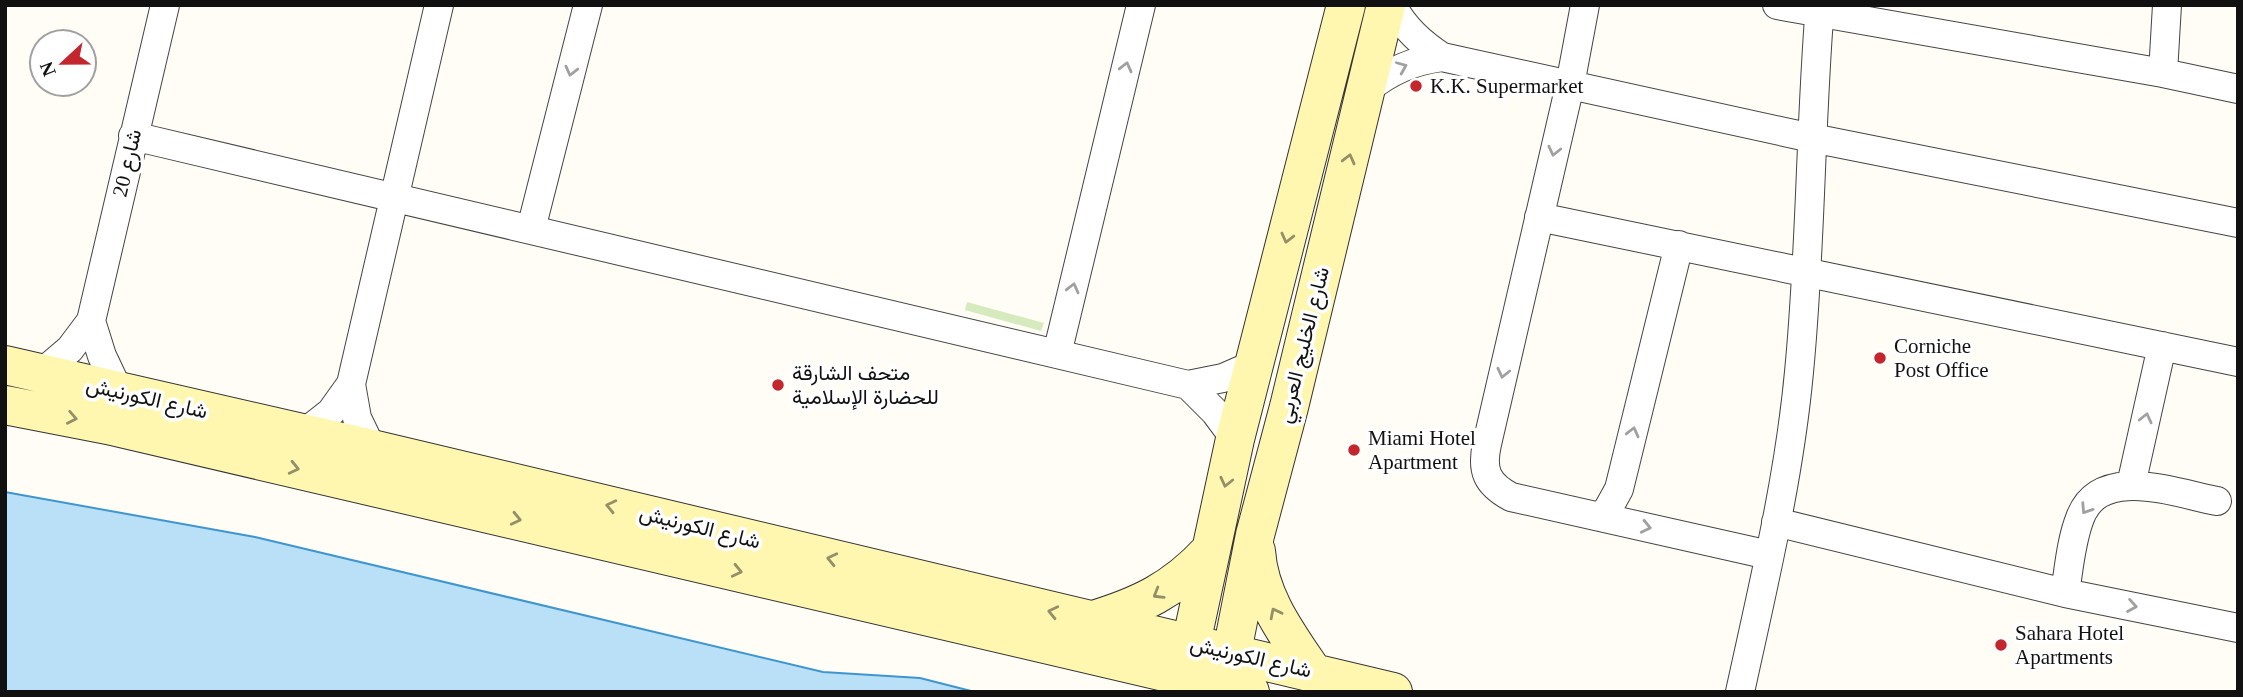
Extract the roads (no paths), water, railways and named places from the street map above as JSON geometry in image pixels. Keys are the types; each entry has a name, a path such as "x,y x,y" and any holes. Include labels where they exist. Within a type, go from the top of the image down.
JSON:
{"main road":[{"name":"شارع الخليج العربي","path":"1188,660 1236,439 1346,5"},
{"name":"شارع الخليج العربي","path":"1235,677 1255,535 1289,407 1386,5"},
{"path":"1323,95 1319,158 1310,207 1317,221 1332,223"},
{"name":"شارع الكورنيش","path":"5,365 372,449 1090,621 1235,677 1312,671 1393,692"},
{"name":"شارع الكورنيش","path":"5,405 108,425 1188,660"},
{"path":"1255,535 1261,579 1269,601 1312,671"},
{"path":"1090,621 1126,610 1158,594 1195,568 1210,551"}],"street":[{"name":"شارع 20","path":"43,372 70,349 92,321 165,5"},
{"path":"372,449 357,418 351,384 439,5"},
{"path":"531,229 588,5"},
{"path":"1056,354 1142,5"},
{"path":"1392,5 1410,32 1442,57"},
{"path":"1606,5 1582,18 1570,85 1483,460 1487,476 1497,489 1511,497 1769,555"},
{"path":"1777,5 1819,9 2238,89"},
{"path":"2163,73 2166,5"},
{"path":"1740,692 1776,522 1796,401 1808,272 1819,9"},
{"path":"1366,90 1382,76 1401,66 1442,57 1812,138 2238,223"},
{"path":"133,136 1188,386 1223,378 1255,364"},
{"path":"1539,218 2238,362"},
{"path":"1600,517 1608,509 1619,489 1679,245"},
{"name":"شارع 20","path":"92,321 102,356 120,393"},
{"path":"2131,485 2162,346"},
{"path":"304,433 331,412 351,384"},
{"path":"1188,386 1215,412 1236,439"},
{"path":"2065,593 2080,518 2086,505 2107,489 2131,485 2230,504"},
{"path":"1776,522 2065,593 2238,628"}],"water":[{"path":"5,492 255,537 823,672 920,678 975,692 5,692"}],"place":[{"name":"K.K. Supermarket","path":"1416,86"},
{"name":"Corniche Post Office","path":"1880,358"},
{"name":"متحف الشارقة للحضارة الإسلامية","path":"778,385"},
{"name":"Miami Hotel Apartment","path":"1354,450"},
{"name":"Sahara Hotel Apartments","path":"2001,645"}]}
